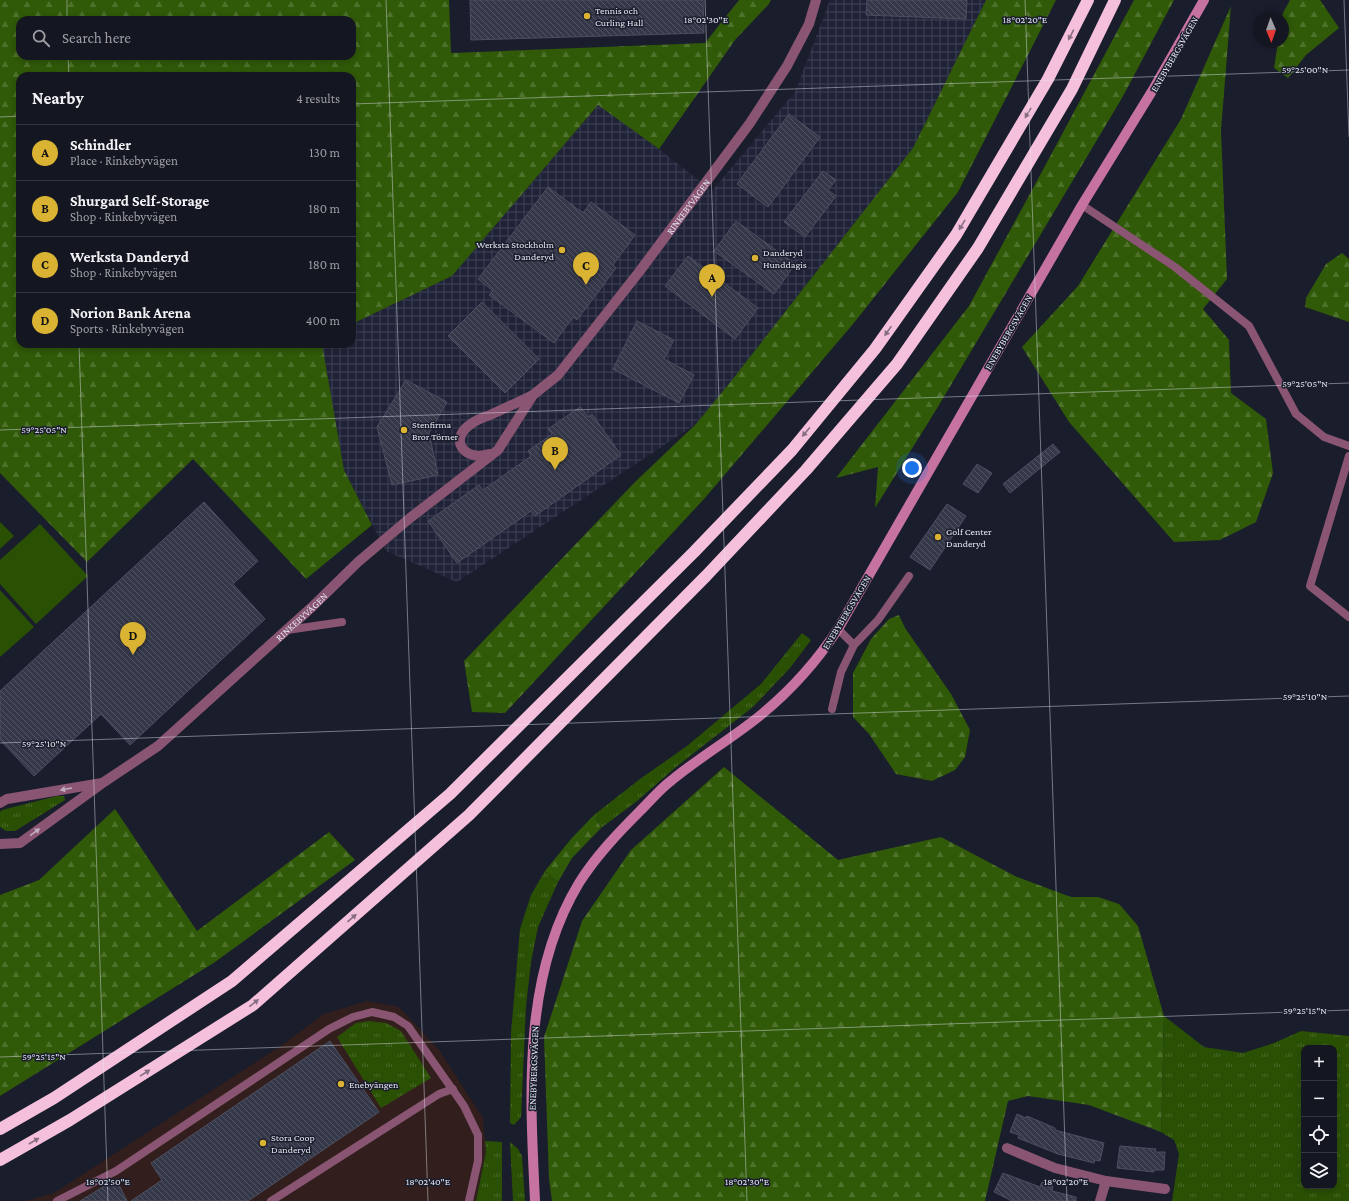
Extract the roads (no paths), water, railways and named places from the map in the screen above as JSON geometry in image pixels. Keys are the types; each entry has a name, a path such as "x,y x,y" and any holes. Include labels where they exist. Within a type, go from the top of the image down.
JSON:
{"highway":[{"path":"0,1129 54,1098 232,981 450,794 694,552 792,450 875,349 956,235 1048,79 1088,0"},
{"path":"0,1160 70,1120 253,1005 468,815 711,570 806,470 897,364 978,248 1072,89 1115,0"}],"main road":[{"name":"ENEBYBERGSVÄGEN","path":"535,1201 531,1120 533,1033 543,974 559,925 580,883 614,836 671,780 761,714 797,681 826,647 838,629 1082,205 1154,88 1204,0"}],"street":[{"name":"RINKEBYVÄGEN","path":"498,450 478,456 470,455 461,447 460,441 462,431 471,423 533,395 558,375 639,272 750,123 787,66 809,24 816,0"},
{"name":"RINKEBYVÄGEN","path":"0,844 20,844 104,782 158,746 312,607 358,562 410,518 498,450 533,395"},
{"name":"RINKEBYVÄGEN","path":"0,803 7,799 104,782"},
{"path":"1007,1148 1055,1168 1106,1181 1165,1189"},
{"path":"1100,1201 1106,1181"}],"lane":[{"path":"1082,205 1175,267 1249,326 1296,414 1324,437 1349,446"},
{"path":"1349,456 1310,586 1349,618"},
{"path":"832,709 841,672 854,645 878,620 909,576"},
{"path":"287,630 342,622"},
{"path":"838,629 854,645"},
{"path":"57,1201 116,1171 328,1029 353,1017 372,1012 394,1018 408,1026 464,1106 478,1136 478,1161 469,1201"},
{"path":"271,1201 439,1094 452,1089"}],"place":[{"name":"Tennis och Curling Hall","path":"587,16"},
{"name":"Werksta Stockholm Danderyd","path":"562,250"},
{"name":"Danderyd Hunddagis","path":"755,258"},
{"name":"Werksta Danderyd","path":"586,285"},
{"name":"Schindler","path":"712,297"},
{"name":"Stenfirma Bror Törner","path":"404,430"},
{"name":"Shurgard Self-Storage","path":"555,470"},
{"name":"Golf Center Danderyd","path":"938,537"},
{"name":"Norion Bank Arena","path":"133,655"},
{"name":"Enebyängen","path":"341,1084"},
{"name":"Stora Coop Danderyd","path":"263,1143"}]}
